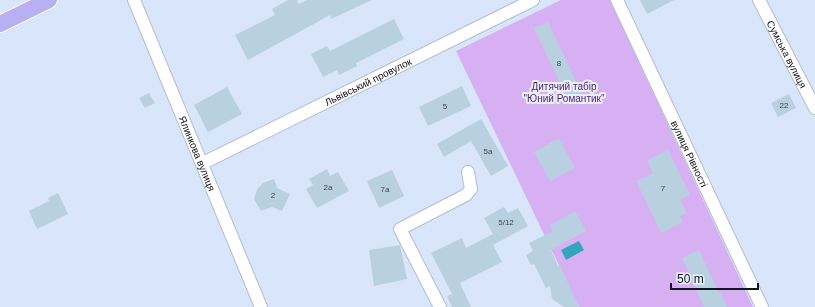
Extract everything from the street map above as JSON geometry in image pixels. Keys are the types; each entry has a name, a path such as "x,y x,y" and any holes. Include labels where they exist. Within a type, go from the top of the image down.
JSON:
{"main road":[{"path":"0,24 49,0"}],"street":[{"name":"Ялинкова вулиця","path":"134,0 203,163 261,307"},
{"name":"Львівський провулок","path":"203,163 533,0"},
{"name":"вулиця Рівності","path":"617,0 762,307"},
{"name":"Сумська вулиця","path":"759,0 815,108"},
{"path":"440,307 400,229 466,195 471,189 468,172"}],"green space":[{"name":"Дитячий табір \"Юний Романтик\"","path":"561,0 610,0 753,307 579,307 456,51"}],"water":[{"path":"579,241 584,250 566,260 561,250"}],"building":[{"path":"288,0 297,0 299,4 307,0 372,0 331,19 330,15 248,60 235,35 275,15 272,9"},
{"path":"640,0 674,0 647,14"},
{"path":"394,19 404,39 356,63 357,66 339,75 337,70 323,77 311,54 327,46 330,51"},
{"path":"548,22 584,98 570,105 534,28"},
{"path":"462,86 471,106 428,126 419,107"},
{"path":"227,87 242,114 208,132 194,105"},
{"path":"149,93 155,103 145,108 139,98"},
{"path":"789,94 796,108 778,117 771,103"},
{"path":"481,119 508,166 491,176 471,141 444,157 437,144"},
{"path":"559,138 575,168 550,181 534,152"},
{"path":"668,150 690,195 680,200 687,213 680,216 683,222 661,233 636,181 653,173 647,160"},
{"path":"327,169 330,176 338,172 349,191 317,208 306,189 313,185 309,179"},
{"path":"392,170 404,196 379,208 367,181"},
{"path":"274,179 277,188 290,194 282,211 272,207 261,211 254,199 257,190 263,183"},
{"path":"58,193 68,214 37,229 29,211 49,201 48,198"},
{"path":"504,207 508,213 518,208 528,226 493,245 502,262 460,283 471,307 452,307 447,296 452,294 431,253 462,238 466,248 493,234 484,218"},
{"path":"575,211 586,231 551,250 558,266 560,265 579,307 564,307 552,299 550,286 546,288 534,264 531,265 526,255 533,251 529,243 553,231 550,225"},
{"path":"400,245 407,279 374,286 369,250"},
{"path":"699,250 727,307 704,307 682,258"}]}
